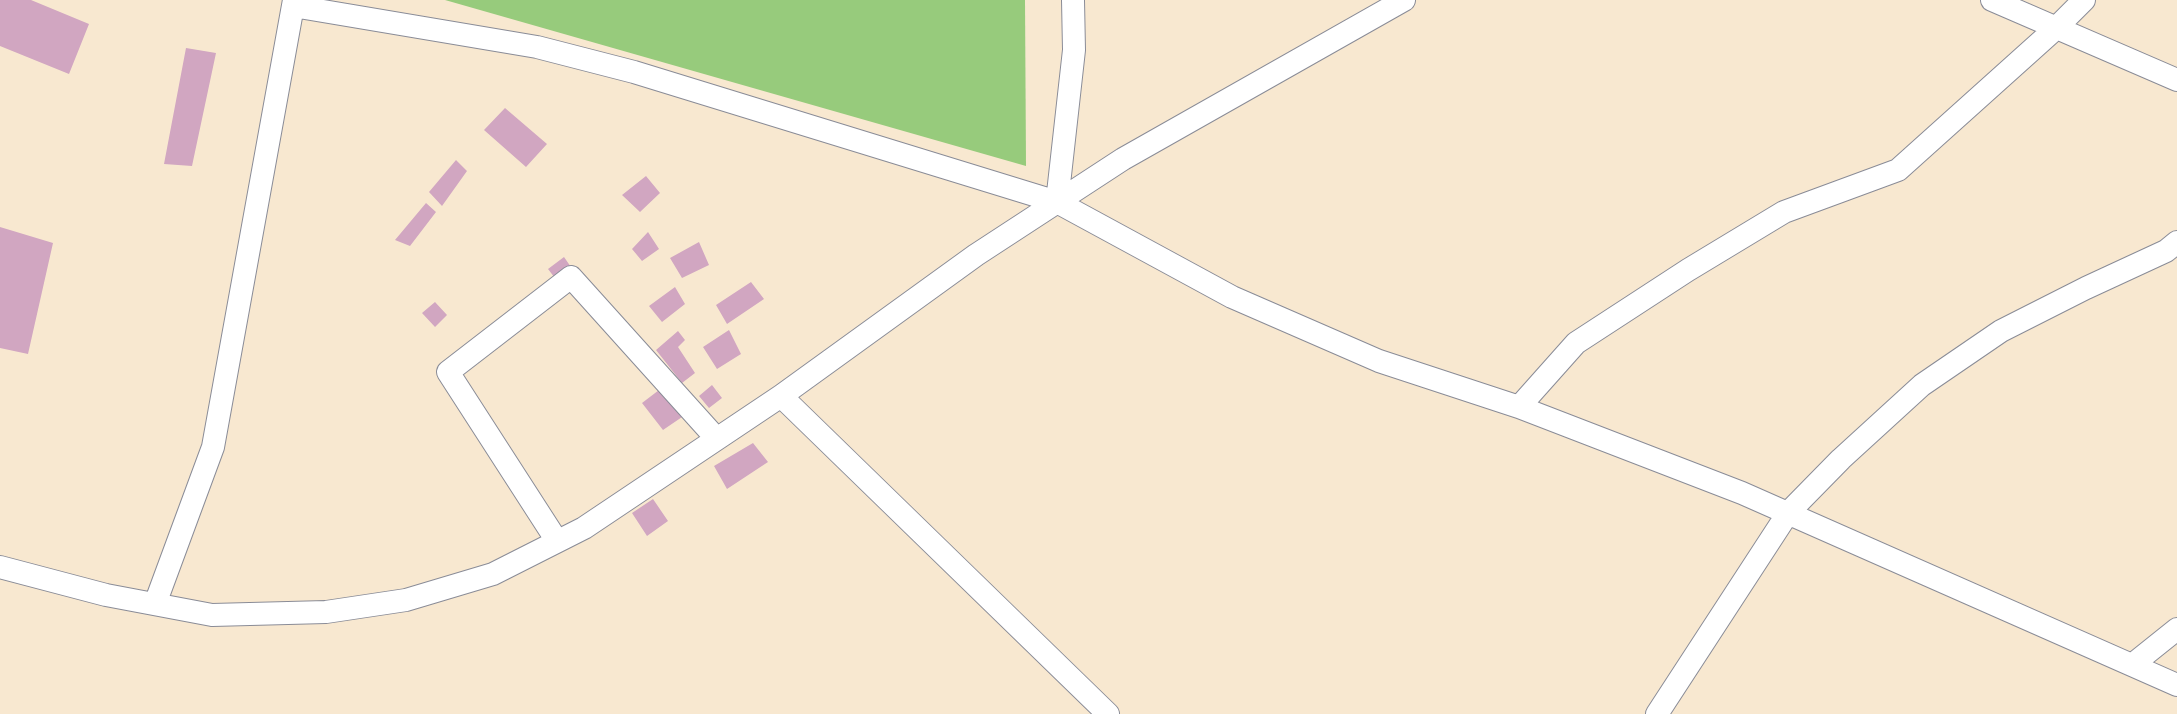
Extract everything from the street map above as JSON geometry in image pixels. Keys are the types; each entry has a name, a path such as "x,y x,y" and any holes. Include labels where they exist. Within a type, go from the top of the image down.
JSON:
{"street":[{"path":"1057,202 1074,50 1073,0"},
{"path":"0,567 106,595 212,615 326,612 398,601 493,574 584,528 716,438 781,396 976,255 1123,159 1404,0"},
{"path":"1992,0 2055,29 2177,80"},
{"path":"1519,407 1576,343 1688,270 1784,212 1898,170 2055,29 2084,0"},
{"path":"155,604 212,447 293,3 537,47 634,72 1057,202 1232,297 1379,361 1519,407 1742,493 2177,685"},
{"path":"1656,714 1788,513 1841,459 1922,385 2001,331 2086,288 2166,251 2177,242"},
{"path":"557,541 448,372 571,277 716,438"},
{"path":"781,396 1108,714"},
{"path":"2132,665 2177,629"}],"green space":[{"path":"445,0 1025,0 1026,166"}],"building":[{"path":"0,0 31,0 89,24 69,74 0,46"},
{"path":"186,48 216,53 192,166 164,164"},
{"path":"505,108 547,144 526,167 484,130"},
{"path":"456,160 467,171 442,206 429,192"},
{"path":"646,176 660,193 640,212 622,195"},
{"path":"426,203 436,212 410,246 395,240"},
{"path":"0,227 53,243 28,354 0,348"},
{"path":"648,232 659,249 642,261 632,249"},
{"path":"699,242 709,265 682,278 670,258"},
{"path":"564,257 573,270 558,282 548,269"},
{"path":"751,282 764,299 727,324 716,305"},
{"path":"675,287 685,304 662,322 649,306"},
{"path":"435,302 447,315 435,327 422,313"},
{"path":"729,330 741,354 717,369 703,347"},
{"path":"678,331 685,340 678,347 695,373 682,383 656,350"},
{"path":"712,385 722,398 709,408 699,396"},
{"path":"663,387 685,415 663,430 642,403"},
{"path":"753,443 768,462 727,489 714,466"},
{"path":"653,499 668,521 647,536 632,513"}]}
